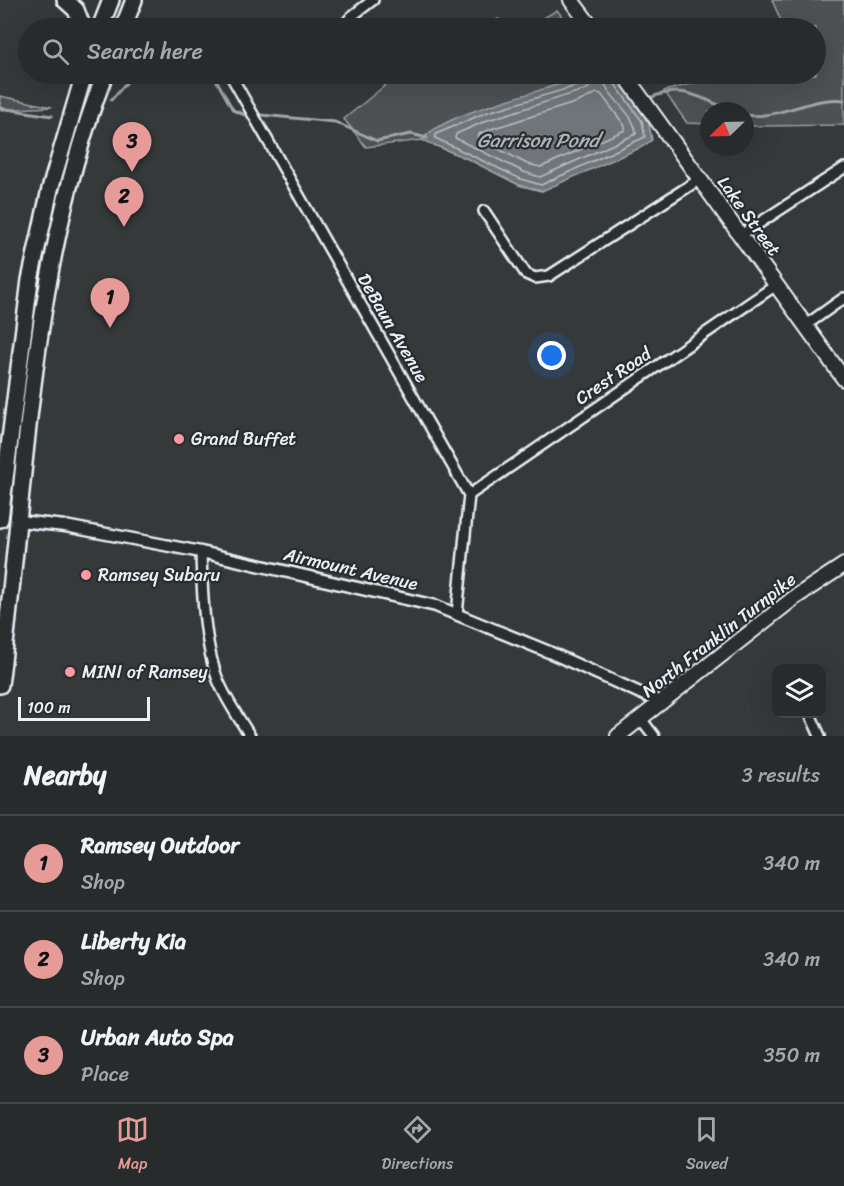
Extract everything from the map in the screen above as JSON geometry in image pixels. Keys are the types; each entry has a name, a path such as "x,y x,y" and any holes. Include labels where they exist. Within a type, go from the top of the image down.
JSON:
{"highway":[{"path":"65,0 76,10 79,18"},
{"path":"103,18 111,0"},
{"path":"127,18 134,0"},
{"path":"0,519 30,280 50,189 78,84"},
{"path":"0,685 50,278 70,188 102,84"}],"main road":[{"path":"575,2 585,18"},
{"name":"Lake Street","path":"631,84 844,379"},
{"name":"North Franklin Turnpike","path":"618,736 794,598 844,565"}],"street":[{"path":"350,18 373,0"},
{"name":"DeBaun Avenue","path":"236,84 469,495"},
{"path":"741,235 844,168"},
{"path":"484,211 526,274 542,278 549,276 700,178"},
{"name":"Crest Road","path":"469,495 776,285"},
{"path":"806,325 844,298"},
{"path":"457,614 469,495"},
{"name":"Airmount Avenue","path":"19,521 65,526 201,552 436,606 660,702"},
{"path":"201,552 202,582 212,661 224,694 250,736"},
{"path":"641,718 654,736"},
{"path":"812,718 820,736"}],"shaded area":[{"path":"772,0 844,0 844,125 754,126 754,102 700,102 700,124 687,123 664,91 690,84 826,84 826,18 780,18"},
{"path":"557,10 563,18 544,18"},
{"path":"387,84 597,84 542,191 519,185 468,159 422,140 366,147 344,119"},
{"path":"0,96 52,107 0,110"}],"water":[{"name":"Garrison Pond","path":"561,84 622,84 648,119 652,140 642,147 542,191 519,185 468,159 422,140 452,120 499,102"}],"waterway":[{"path":"111,100 125,84"},
{"path":"219,84 233,110 245,115"},
{"path":"647,99 660,94 682,92 712,102"},
{"path":"754,116 770,114 819,101 844,100"},
{"path":"0,108 52,116"},
{"path":"261,115 335,122 377,141 411,134 427,138"}],"place":[{"name":"Urban Auto Spa","path":"132,172"},
{"name":"Liberty Kia","path":"124,227"},
{"name":"Ramsey Outdoor","path":"110,328"},
{"name":"Grand Buffet","path":"179,439"},
{"name":"Ramsey Subaru","path":"86,575"},
{"name":"MINI of Ramsey","path":"70,672"}]}
